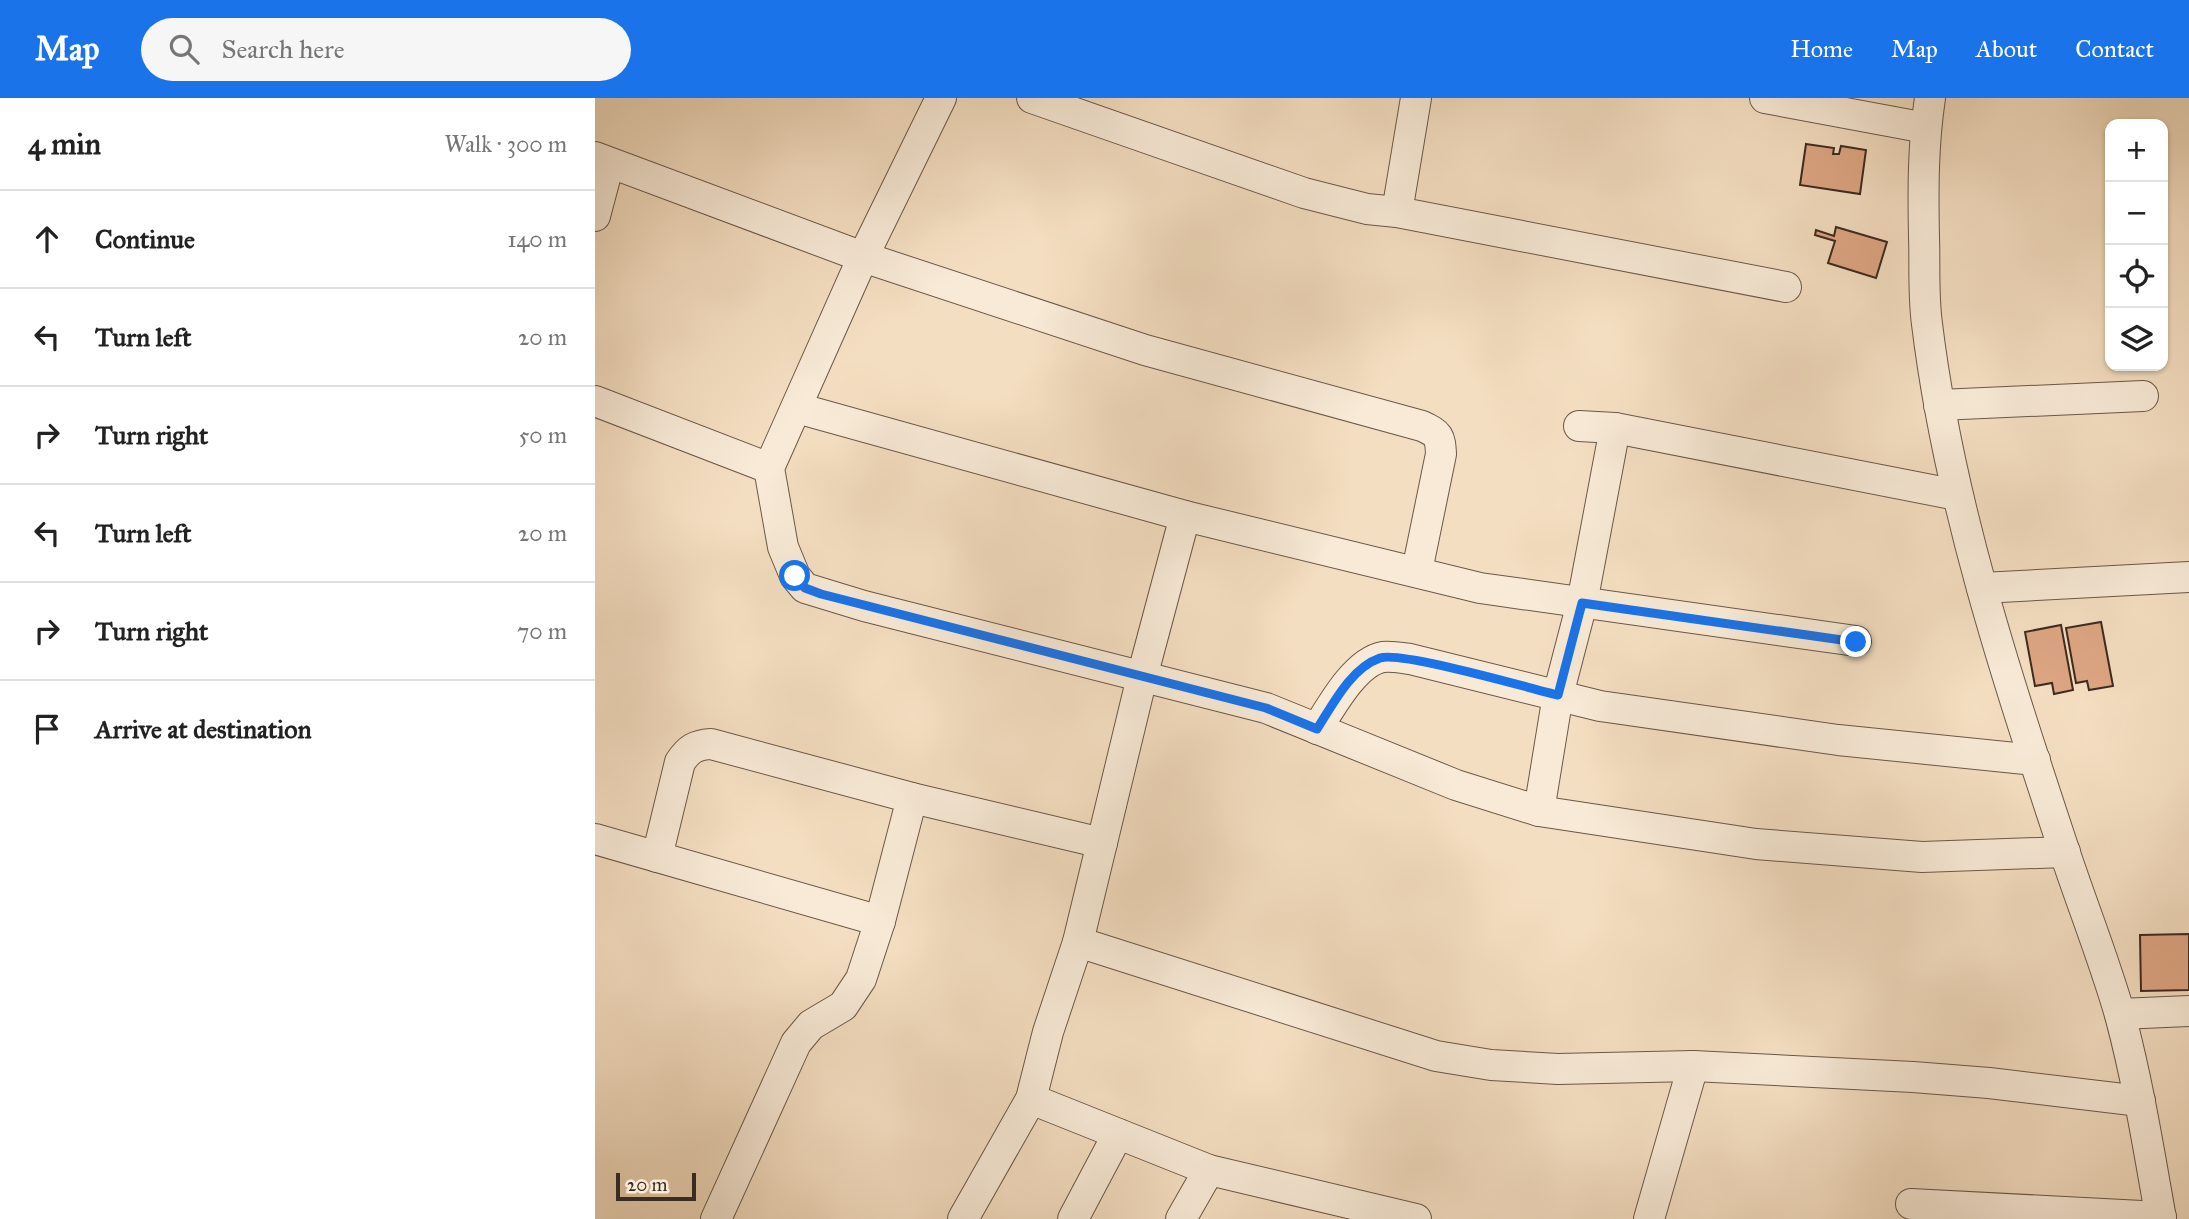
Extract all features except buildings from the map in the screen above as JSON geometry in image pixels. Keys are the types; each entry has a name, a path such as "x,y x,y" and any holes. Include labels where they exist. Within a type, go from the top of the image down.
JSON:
{"street":[{"path":"941,98 863,257 769,468 783,547 795,576 805,588 864,606 1266,708 1456,785 1539,811 1756,844 1922,857 2065,852"},
{"path":"1032,98 1304,193 1367,209 1397,212 1786,286"},
{"path":"1397,212 1416,98"},
{"path":"1765,98 1926,128"},
{"path":"1911,1204 2161,1218 2140,1101 2119,1014 2035,760 1982,588 1957,495 1926,320 1923,206 1930,98"},
{"path":"595,216 602,160 863,257 1145,350 1422,425 1435,432 1440,439 1441,454 1417,572"},
{"path":"1939,405 2143,396"},
{"path":"595,401 769,468"},
{"path":"797,408 1185,516 1480,588 1856,642"},
{"path":"1579,426 1615,428 1957,495"},
{"path":"1539,811 1558,695 1582,603 1615,428"},
{"path":"963,1219 1031,1099 1048,1032 1078,942 1142,677 1185,516"},
{"path":"1982,588 2189,578"},
{"path":"1317,729 1341,690 1364,667 1382,657 1411,659 1600,706 1838,740 2035,760"},
{"path":"657,858 680,762 688,750 711,744 912,799 1102,843"},
{"path":"716,1219 796,1044 811,1025 843,1006 861,979 880,921 912,799"},
{"path":"595,839 880,921"},
{"path":"1078,942 1436,1056 1490,1065 1558,1069 1693,1066 1938,1079 2140,1101"},
{"path":"2119,1014 2189,1011"},
{"path":"1649,1219 1693,1066"},
{"path":"1031,1099 1209,1170 1416,1219"},
{"path":"1073,1219 1118,1134"},
{"path":"1181,1219 1209,1170"}],"route":[{"path":"795,576 805,588 821,594 1266,708 1317,729 1341,690 1364,667 1382,657 1411,659 1558,695 1582,603 1856,642"}]}
